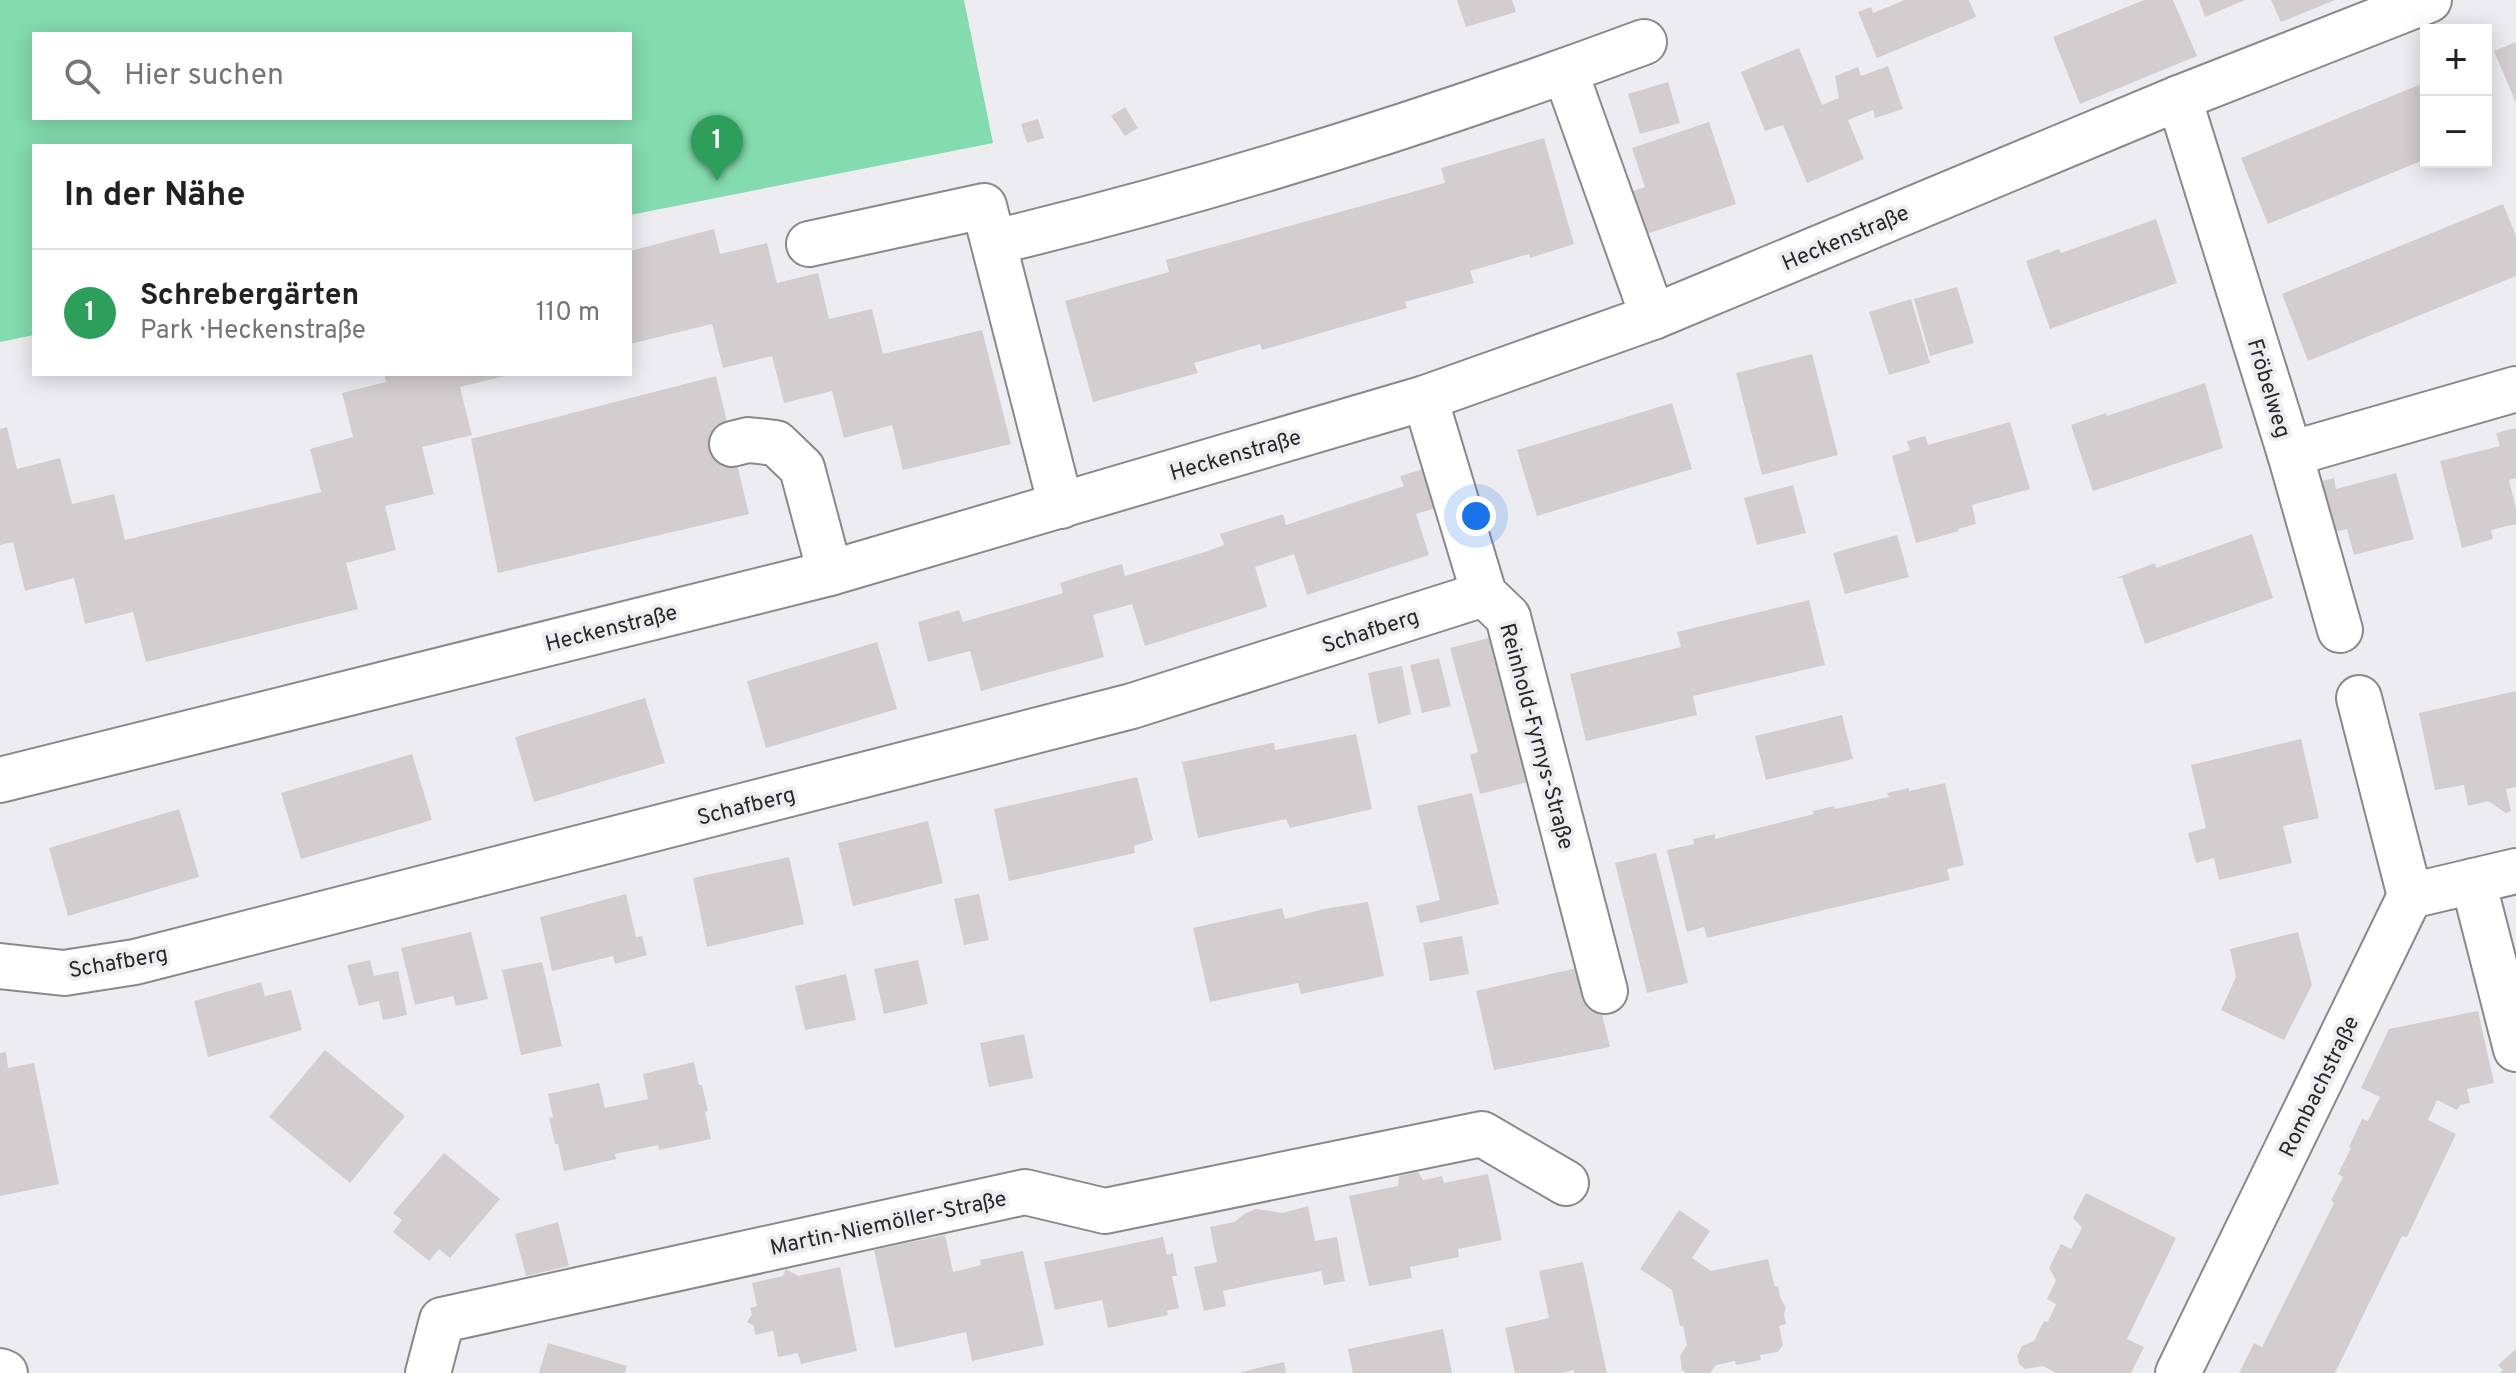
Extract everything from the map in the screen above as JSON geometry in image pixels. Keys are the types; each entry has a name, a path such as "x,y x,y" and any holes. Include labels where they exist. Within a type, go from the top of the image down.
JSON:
{"street":[{"name":"Heckenstraße","path":"0,780 830,573 1425,398 1653,317 2179,98 2429,0"},
{"path":"995,242 1098,217 1373,137 1644,42"},
{"path":"1565,71 1653,317"},
{"name":"Fröbelweg","path":"2179,98 2290,454 2516,389"},
{"path":"809,244 984,206 1061,506"},
{"name":"Reinhold-Fyrnys-Straße","path":"1425,398 1484,594 1508,617 1605,991"},
{"path":"732,444 748,440 776,443 802,468 830,573"},
{"path":"2290,454 2340,630"},
{"name":"Schafberg","path":"0,966 64,973 135,962 1132,706 1484,594"},
{"path":"2359,698 2410,896 2516,871"},
{"path":"2473,881 2516,1049"},
{"name":"Rombachstraße","path":"2178,1373 2410,896"},
{"name":"Martin-Niemöller-Straße","path":"428,1373 442,1320 1025,1192 1105,1211 1482,1134 1566,1183"}],"green space":[{"path":"0,0 964,0 993,143 632,215 632,144 32,144 32,335 0,342"}],"building":[{"path":"1457,0 1512,0 1516,12 1466,27"},
{"path":"1905,0 1969,0 1976,17 1877,58 1858,12 1871,7 1873,13"},
{"path":"2144,0 2173,0 2197,56 2080,104 2053,37"},
{"path":"2199,0 2245,0 2205,17"},
{"path":"2271,0 2335,0 2281,22"},
{"path":"2516,42 2516,103 2494,51"},
{"path":"1799,48 1822,105 1839,98 1835,76 1858,67 1861,76 1888,66 1903,109 1875,118 1873,110 1848,120 1864,159 1807,183 1783,125 1765,131 1741,72"},
{"path":"1668,82 1680,123 1640,134 1628,94"},
{"path":"2420,84 2420,161 2268,224 2241,158"},
{"path":"1125,107 1138,128 1125,136 1111,116"},
{"path":"1038,119 1044,138 1027,143 1021,124"},
{"path":"1709,122 1736,204 1638,237 1624,194 1645,187 1632,148"},
{"path":"1544,138 1574,244 1530,258 1529,254 1470,271 1474,283 1405,302 1407,308 1262,350 1260,344 1194,363 1198,373 1093,402 1065,301 1169,272 1166,260 1445,183 1441,168"},
{"path":"2503,204 2516,236 2516,276 2308,361 2282,294"},
{"path":"2156,219 2177,283 2050,329 2026,261 2059,249 2061,253"},
{"path":"714,229 720,254 767,243 777,283 818,273 829,319 872,309 883,354 982,330 1011,444 903,470 892,425 844,438 832,391 784,403 772,356 723,368 712,324 632,344 632,250"},
{"path":"1957,287 1974,343 1930,356 1914,299"},
{"path":"1911,299 1930,363 1889,375 1869,312"},
{"path":"1812,354 1838,455 1762,475 1736,373"},
{"path":"384,376 505,376 460,387 472,435 422,447 434,494 385,506 396,550 346,563 358,609 146,662 133,612 85,624 74,578 25,591 13,542 0,545 0,429 7,427 17,469 60,458 72,504 114,494 125,540 321,492 310,449 353,437 342,393 386,382"},
{"path":"716,376 749,514 498,573 471,439"},
{"path":"2205,383 2223,448 2093,491 2071,425"},
{"path":"1672,403 1692,469 1537,516 1517,450"},
{"path":"2010,422 2030,489 1972,505 1976,524 1916,543 1892,456 1910,450 1907,441 1925,436 1928,445"},
{"path":"2516,428 2516,478 2509,480 2516,524 2491,530 2493,539 2462,548 2440,461 2500,446 2496,433"},
{"path":"1423,469 1436,508 1416,514 1429,555 1307,595 1294,554 1255,567 1267,607 1145,646 1132,604 1093,615 1104,657 981,691 970,651 928,662 918,622 959,610 963,622 1063,593 1060,583 1101,570 1122,564 1125,576 1205,552 1224,545 1220,534 1283,514 1286,525 1404,486 1400,476"},
{"path":"2396,473 2414,539 2354,555 2347,529 2327,534 2311,484 2334,478 2336,489"},
{"path":"1793,485 1806,533 1757,545 1744,498"},
{"path":"2252,534 2273,598 2145,644 2122,578 2116,578 2155,563 2156,568"},
{"path":"1897,535 1909,577 1845,594 1833,553"},
{"path":"1809,600 1825,665 1693,696 1697,715 1586,741 1570,674 1681,647 1677,632"},
{"path":"1496,636 1536,780 1480,794 1470,755 1478,752 1450,648"},
{"path":"877,642 897,709 766,748 747,681"},
{"path":"1439,658 1451,706 1422,713 1410,665"},
{"path":"1402,666 1411,714 1378,724 1368,673"},
{"path":"2516,691 2516,787 2506,789 2511,811 2506,813 2488,801 2468,806 2464,785 2435,790 2419,713"},
{"path":"645,698 665,763 534,802 515,737"},
{"path":"1842,715 1853,759 1766,780 1755,736"},
{"path":"1356,734 1372,809 1290,828 1286,819 1198,838 1182,762 1272,743 1275,750"},
{"path":"2301,739 2319,818 2283,826 2292,863 2219,880 2214,858 2196,863 2188,833 2206,828 2191,765"},
{"path":"412,754 432,820 301,859 281,793"},
{"path":"1137,777 1153,840 1134,846 1135,853 1009,881 994,809"},
{"path":"1945,783 1964,865 1947,869 1950,880 1707,938 1704,927 1687,932 1667,850 1694,844 1693,839 1715,834 1715,839 1814,814 1813,811 1834,806 1835,809 1889,797 1887,793"},
{"path":"1472,793 1499,904 1420,923 1416,906 1440,900 1417,806"},
{"path":"179,809 199,877 68,916 49,848"},
{"path":"928,821 943,883 853,906 838,843"},
{"path":"1656,853 1688,983 1647,993 1615,863"},
{"path":"789,857 804,924 707,947 693,878"},
{"path":"626,894 636,937 642,936 647,955 615,964 613,956 552,971 540,917"},
{"path":"979,894 989,940 964,945 954,899"},
{"path":"1368,902 1384,976 1301,994 1298,983 1210,1002 1193,928 1282,908 1285,919"},
{"path":"471,932 488,999 456,1006 453,996 415,1005 401,948"},
{"path":"2298,932 2312,985 2284,1040 2221,1010 2236,977 2230,949"},
{"path":"1462,936 1469,974 1430,981 1423,943"},
{"path":"370,960 374,976 398,971 407,1015 383,1020 379,1001 359,1006 347,965"},
{"path":"918,960 928,1004 884,1014 874,969"},
{"path":"542,962 562,1046 521,1055 502,970"},
{"path":"1590,965 1610,1047 1494,1070 1476,991"},
{"path":"846,974 856,1020 805,1030 795,986"},
{"path":"261,982 265,996 291,990 302,1030 208,1057 194,1001"},
{"path":"2478,1011 2494,1083 2467,1089 2470,1103 2460,1105 2457,1110 2437,1100 2428,1120 2456,1134 2407,1237 2402,1236 2335,1373 2239,1373 2254,1343 2262,1347 2334,1203 2331,1200 2343,1177 2338,1174 2349,1147 2362,1119 2368,1121 2380,1097 2361,1088 2389,1029"},
{"path":"1024,1034 1033,1078 989,1087 980,1043"},
{"path":"325,1050 405,1116 350,1183 269,1117"},
{"path":"6,1052 8,1068 34,1063 59,1184 0,1196 0,1053"},
{"path":"694,1062 708,1111 705,1112 711,1139 659,1150 658,1145 615,1154 616,1159 564,1171 549,1118 553,1117 548,1094 599,1083 605,1108 648,1099 643,1074"},
{"path":"444,1153 500,1199 450,1258 439,1249 429,1261 393,1232 402,1220 393,1213"},
{"path":"1418,1172 1423,1180 1442,1176 1444,1183 1488,1174 1502,1240 1458,1249 1459,1257 1410,1267 1412,1278 1369,1286 1349,1196 1398,1186 1399,1176"},
{"path":"2086,1193 2176,1238 2127,1339 2144,1347 2131,1373 2056,1373 2043,1366 2025,1369 2019,1364 2017,1356 2022,1346 2034,1341 2056,1304 2047,1299 2056,1280 2049,1268 2061,1244 2071,1249 2082,1228 2073,1218"},
{"path":"1308,1206 1315,1241 1337,1237 1345,1281 1324,1285 1321,1271 1273,1280 1223,1291 1226,1306 1204,1311 1194,1267 1217,1262 1210,1227 1234,1222 1256,1209 1283,1213"},
{"path":"1679,1210 1710,1231 1692,1258 1711,1271 1768,1259 1775,1287 1778,1286 1786,1308 1786,1324 1779,1326 1783,1345 1778,1352 1760,1355 1761,1360 1716,1365 1710,1373 1686,1373 1682,1370 1680,1356 1687,1345 1672,1290 1640,1269"},
{"path":"558,1222 569,1266 526,1276 515,1234"},
{"path":"945,1235 953,1272 981,1265 980,1260 1023,1251 1044,1345 972,1361 966,1332 895,1348 874,1250"},
{"path":"1163,1237 1167,1255 1173,1253 1177,1276 1172,1276 1179,1308 1167,1311 1168,1315 1108,1328 1102,1300 1055,1310 1044,1262"},
{"path":"1583,1262 1607,1373 1574,1373 1574,1370 1515,1373 1505,1328 1549,1318 1539,1271"},
{"path":"840,1267 857,1351 801,1364 798,1353 778,1357 773,1331 755,1335 754,1326 747,1322 752,1315 750,1308 757,1306 752,1283 783,1276 786,1269 798,1276"},
{"path":"1443,1329 1452,1373 1353,1373 1348,1349"},
{"path":"548,1343 627,1366 625,1373 539,1373"},
{"path":"2516,1349 2516,1373 2499,1373 2503,1370 2498,1365"},
{"path":"1284,1362 1286,1373 1241,1373 1241,1372"}],"place":[{"name":"Schrebergärten","path":"717,181"}]}
